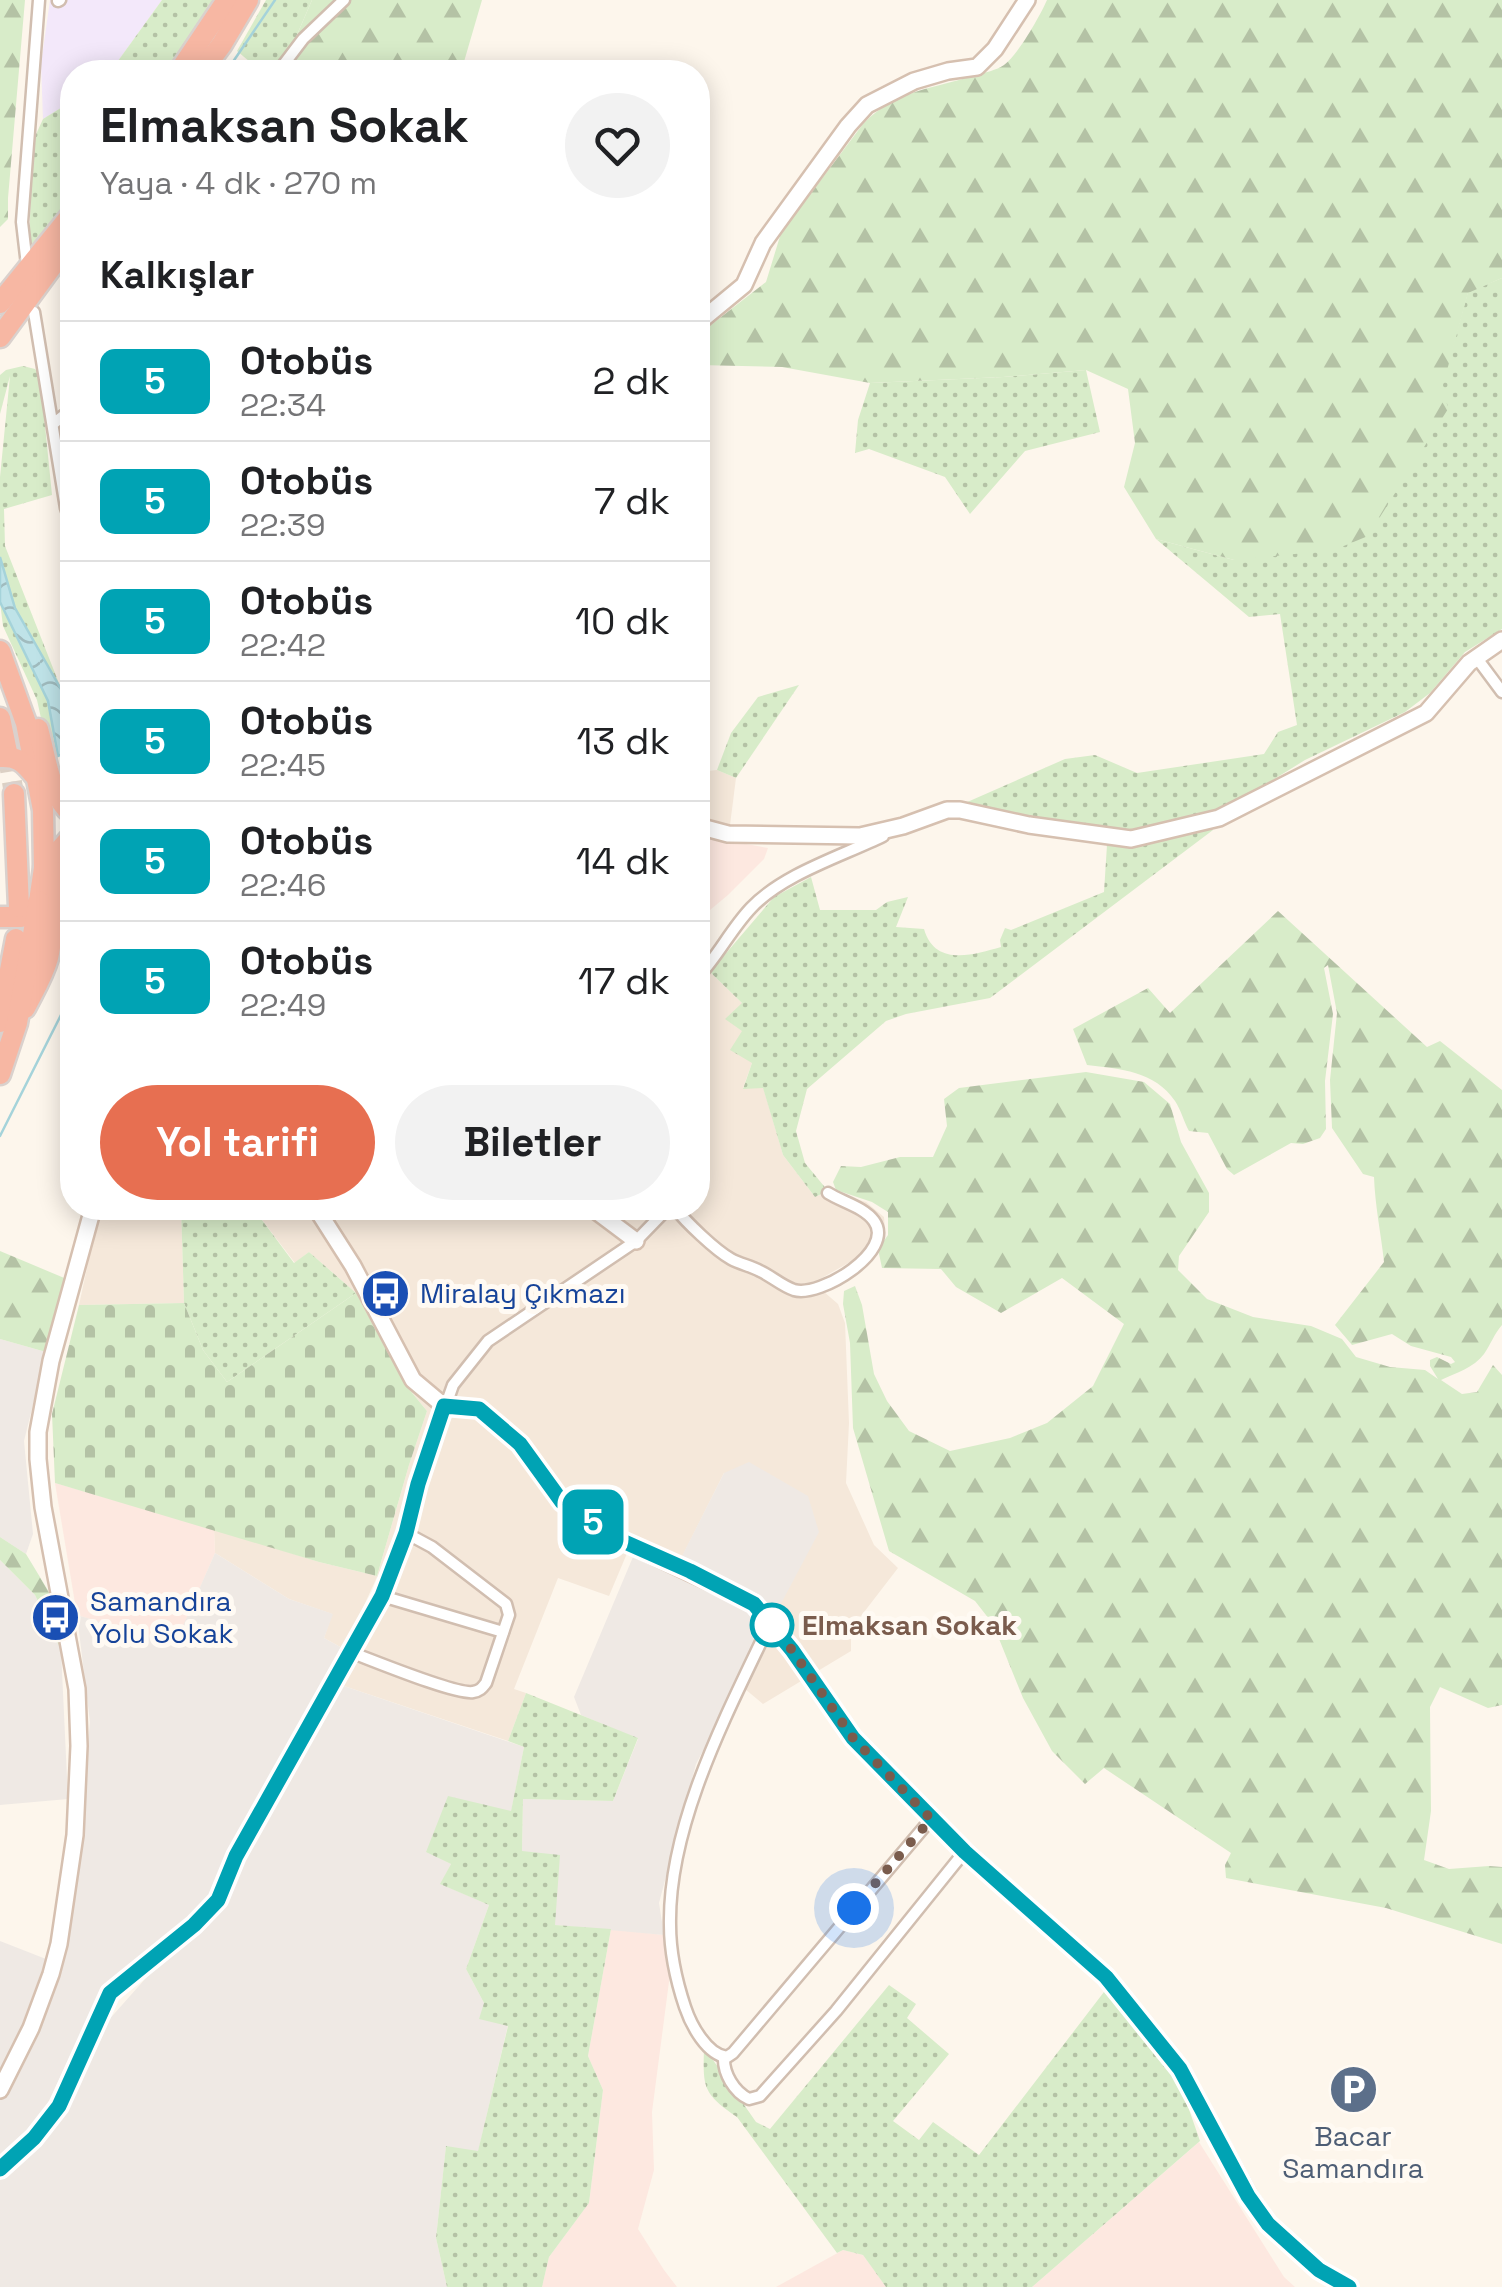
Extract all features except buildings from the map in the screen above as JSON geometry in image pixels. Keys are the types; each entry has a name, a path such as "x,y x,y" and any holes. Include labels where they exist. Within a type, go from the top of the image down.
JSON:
{"highway":[{"path":"187,60 227,0"},
{"path":"210,60 248,0"},
{"path":"0,304 60,229"},
{"path":"0,336 60,255"},
{"path":"0,651 26,724 43,810 44,868"},
{"path":"9,673 30,700 60,800"},
{"path":"0,718 4,755 26,764 34,775"},
{"path":"0,1074 9,1023 19,909 14,794"},
{"path":"43,810 60,827"},
{"path":"19,909 60,850"},
{"path":"9,1023 42,975 60,879"},
{"path":"9,1023 16,939"}],"main road":[{"path":"710,313 744,285 764,242 867,105 914,81 977,66 995,49 1027,0"},
{"path":"710,829 728,834 860,836 947,810 960,810 1131,840 1220,818 1426,714 1469,662 1502,640"},
{"path":"0,2090 31,2028 51,1974 75,1836 77,1689 39,1482 38,1432 50,1361 90,1220"},
{"path":"324,1220 353,1266 413,1380 444,1406 479,1409 520,1444 562,1502 618,1539 754,1604 792,1650 853,1738 965,1852 1106,1977 1180,2069 1248,2196 1268,2224 1319,2270 1349,2287"},
{"path":"608,1220 636,1241"}],"street":[{"path":"27,265 22,222 38,0"},
{"path":"287,60 344,0"},
{"path":"34,312 60,472"},
{"path":"52,424 60,418"},
{"path":"1476,658 1502,692"},
{"path":"710,964 752,907 771,890 903,826"},
{"path":"685,1220 730,1259 796,1290 822,1288 852,1271 878,1238 877,1225 869,1216 828,1193"},
{"path":"0,2169 34,2138 59,2106 110,1993 194,1925 218,1900 236,1856 382,1596 453,1385 488,1341 636,1241 659,1220"},
{"path":"350,1652 429,1681 475,1692 486,1683 509,1614 504,1601 432,1547 406,1533"},
{"path":"382,1596 503,1632"},
{"path":"770,1623 702,1774 684,1830 671,1898 672,1958 684,2004 699,2034 717,2054 724,2057 734,2053 931,1819"},
{"path":"724,2057 725,2070 740,2094 749,2099 760,2096 836,2011 965,1852"}],"shaded area":[{"path":"50,0 162,0 119,60 60,60 60,108 43,119 41,64"},
{"path":"710,771 736,778 730,825 710,822"},
{"path":"710,837 768,848 764,859 710,910"},
{"path":"710,972 742,1003 742,1031 752,1063 743,1088 763,1087 783,1155 815,1197 829,1191 866,1202 884,1217 885,1230 866,1253 820,1279 823,1291 838,1304 845,1323 849,1423 846,1483 874,1545 898,1568 851,1629 851,1651 763,1704 739,1684 724,1473 679,1563 628,1551 609,1596 558,1578 514,1689 526,1693 508,1741 338,1684 388,1583 377,1577 344,1649 324,1638 332,1614 289,1599 215,1553 214,1529 377,1576 427,1411 404,1383 356,1293 309,1252 295,1263 262,1220 710,1220"},
{"path":"97,1220 181,1220 184,1303 79,1305"},
{"path":"0,1339 46,1352 24,1441 33,1534 26,1554 0,1537"},
{"path":"749,1462 808,1496 819,1532 696,1764 659,1903 664,1935 555,1925 522,1851 523,1799 613,1801 638,1739 581,1715 574,1697 638,1545 679,1562 724,1473"},
{"path":"55,1483 214,1529 215,1553 175,1645 77,1615"},
{"path":"215,1553 289,1599 333,1614 324,1638 344,1649 262,1790 210,1900 163,1946 107,1984 39,2122 0,2159 0,2098 56,1983 77,1862 90,1722 77,1615 175,1644"},
{"path":"0,1560 35,1595 61,1650 68,1799 0,1805"},
{"path":"338,1684 524,1747 511,1812 426,1851 451,1864 441,1884 489,1905 466,1969 484,2003 508,2025 478,2152 446,2147 436,2238 447,2287 0,2287 0,2176 60,2117 106,2023 154,1969 221,1904"},
{"path":"611,1929 664,1935 673,1951 652,2112 654,2170 638,2229 677,2287 542,2287 549,2257 589,2203 603,2090 588,2056"},
{"path":"0,1941 46,1959 20,2030 0,2069"},
{"path":"1199,2142 1284,2277 1295,2287 1032,2287"},
{"path":"843,2250 863,2255 886,2287 776,2287"}],"green space":[{"path":"0,0 25,0 8,219 0,227"},
{"path":"162,0 219,0 180,60 119,60"},
{"path":"266,0 312,0 286,60 248,60 237,51"},
{"path":"312,0 482,0 464,60 286,60"},
{"path":"1047,0 1502,0 1502,278 1468,293 1443,385 1448,409 1368,536 1334,550 1234,560 1156,539 1124,487 1135,443 1128,389 1086,370 870,383 782,367 710,365 710,326 766,282 781,233 863,124 902,97 1004,65"},
{"path":"60,108 60,216 29,256 32,143 43,119"},
{"path":"1502,278 1502,629 1465,652 1430,693 1405,712 1305,760 1218,811 1134,832 1022,819 965,803 1065,759 1095,755 1137,773 1264,754 1278,732 1297,725 1280,614 1249,617 1156,539 1234,560 1442,385 1468,292"},
{"path":"23,366 35,369 40,376 52,495 4,509 5,546 60,687 15,608 0,557 0,477 10,376 0,414 0,375"},
{"path":"1086,370 1100,432 1025,451 970,514 945,477 869,449 855,453 858,420 870,383"},
{"path":"0,602 48,701 58,756 50,759 37,700 3,626"},
{"path":"799,685 736,778 717,770 731,733 758,697"},
{"path":"1209,825 1213,830 990,998 886,1021 807,1089 796,1131 805,1163 828,1191 815,1197 783,1155 763,1088 743,1089 752,1063 730,1050 742,1031 725,1019 742,1003 710,972 774,897 811,877 820,910 876,910 887,902 908,897 896,927 924,929 937,949 946,954 967,955 1001,947 1005,928 1011,930 1104,892 1107,845 1128,848"},
{"path":"1278,911 1427,1047 1440,1041 1502,1090 1502,1325 1480,1359 1441,1380 1462,1394 1477,1392 1493,1365 1502,1375 1502,1705 1488,1708 1440,1687 1430,1707 1431,1811 1424,1860 1449,1869 1502,1867 1502,1944 1386,1908 1226,1878 1225,1865 1231,1853 1104,1768 1085,1784 1052,1751 1023,1698 993,1624 975,1601 889,1551 853,1428 850,1343 843,1304 844,1291 855,1286 874,1374 887,1401 909,1431 950,1451 1010,1438 1047,1423 1093,1386 1124,1324 1062,1278 1001,1313 956,1287 941,1269 882,1268 878,1249 888,1235 888,1212 836,1190 833,1182 841,1166 861,1167 900,1157 933,1157 947,1126 944,1099 959,1088 1086,1072 1144,1082 1170,1104 1181,1142 1209,1193 1209,1212 1179,1256 1178,1270 1207,1299 1253,1317 1311,1326 1342,1339 1356,1357 1390,1367 1425,1370 1438,1379 1430,1360 1437,1357 1455,1362 1451,1357 1411,1346 1392,1334 1352,1345 1335,1325 1384,1262 1374,1177 1363,1174 1332,1128 1330,1080 1337,1013 1328,965 1324,968 1333,1014 1325,1081 1326,1129 1320,1138 1303,1144 1291,1143 1234,1175 1208,1133 1189,1131 1175,1101 1157,1083 1136,1073 1087,1065 1073,1029 1148,988 1170,1013"},
{"path":"181,1220 262,1220 294,1263 309,1252 356,1293 227,1382 203,1350 184,1303"},
{"path":"0,1251 69,1280 46,1352 0,1339"},
{"path":"356,1293 404,1383 427,1411 377,1576 55,1483 52,1414 79,1305 184,1303 203,1350 227,1382"},
{"path":"0,1537 26,1554 49,1592 61,1650 35,1595 0,1560"},
{"path":"526,1693 638,1738 613,1801 523,1799 522,1851 560,1855 555,1925 611,1929 588,2056 603,2090 589,2203 549,2257 542,2287 447,2287 436,2238 446,2146 478,2151 508,2026 479,2019 484,2003 466,1969 489,1905 440,1884 451,1864 426,1852 448,1796 511,1811 524,1747 508,1741"},
{"path":"889,1985 916,2004 907,2018 949,2054 893,2121 919,2140 933,2122 979,2155 1107,1988 1176,2072 1200,2141 1032,2287 886,2287 863,2255 843,2250 837,2253 737,2117 711,2095 705,2080 704,2047 756,2122 770,2129"}],"water":[{"path":"0,557 15,608 60,687 58,756 48,701 0,602"}],"waterway":[{"path":"234,60 275,0"},
{"path":"0,1136 60,1017"}],"tunnel":[{"path":"7,752 14,794"}],"bus line":[{"name":"5","path":"0,2169 34,2138 59,2106 110,1993 194,1925 218,1900 236,1856 382,1596 406,1533 444,1406 479,1409 520,1444 562,1502 618,1539 754,1604 792,1650 853,1738 965,1852 1106,1977 1180,2069 1248,2196 1268,2224 1319,2270 1349,2287"}],"place":[{"name":"Miralay Çıkmazı","path":"385,1293"},
{"name":"Samandıra Yolu Sokak","path":"55,1617"},
{"name":"Elmaksan Sokak","path":"772,1625"},
{"name":"Bacar Samandıra","path":"1353,2089"}],"route":[{"path":"772,1625 853,1738 931,1819 854,1908"}]}
